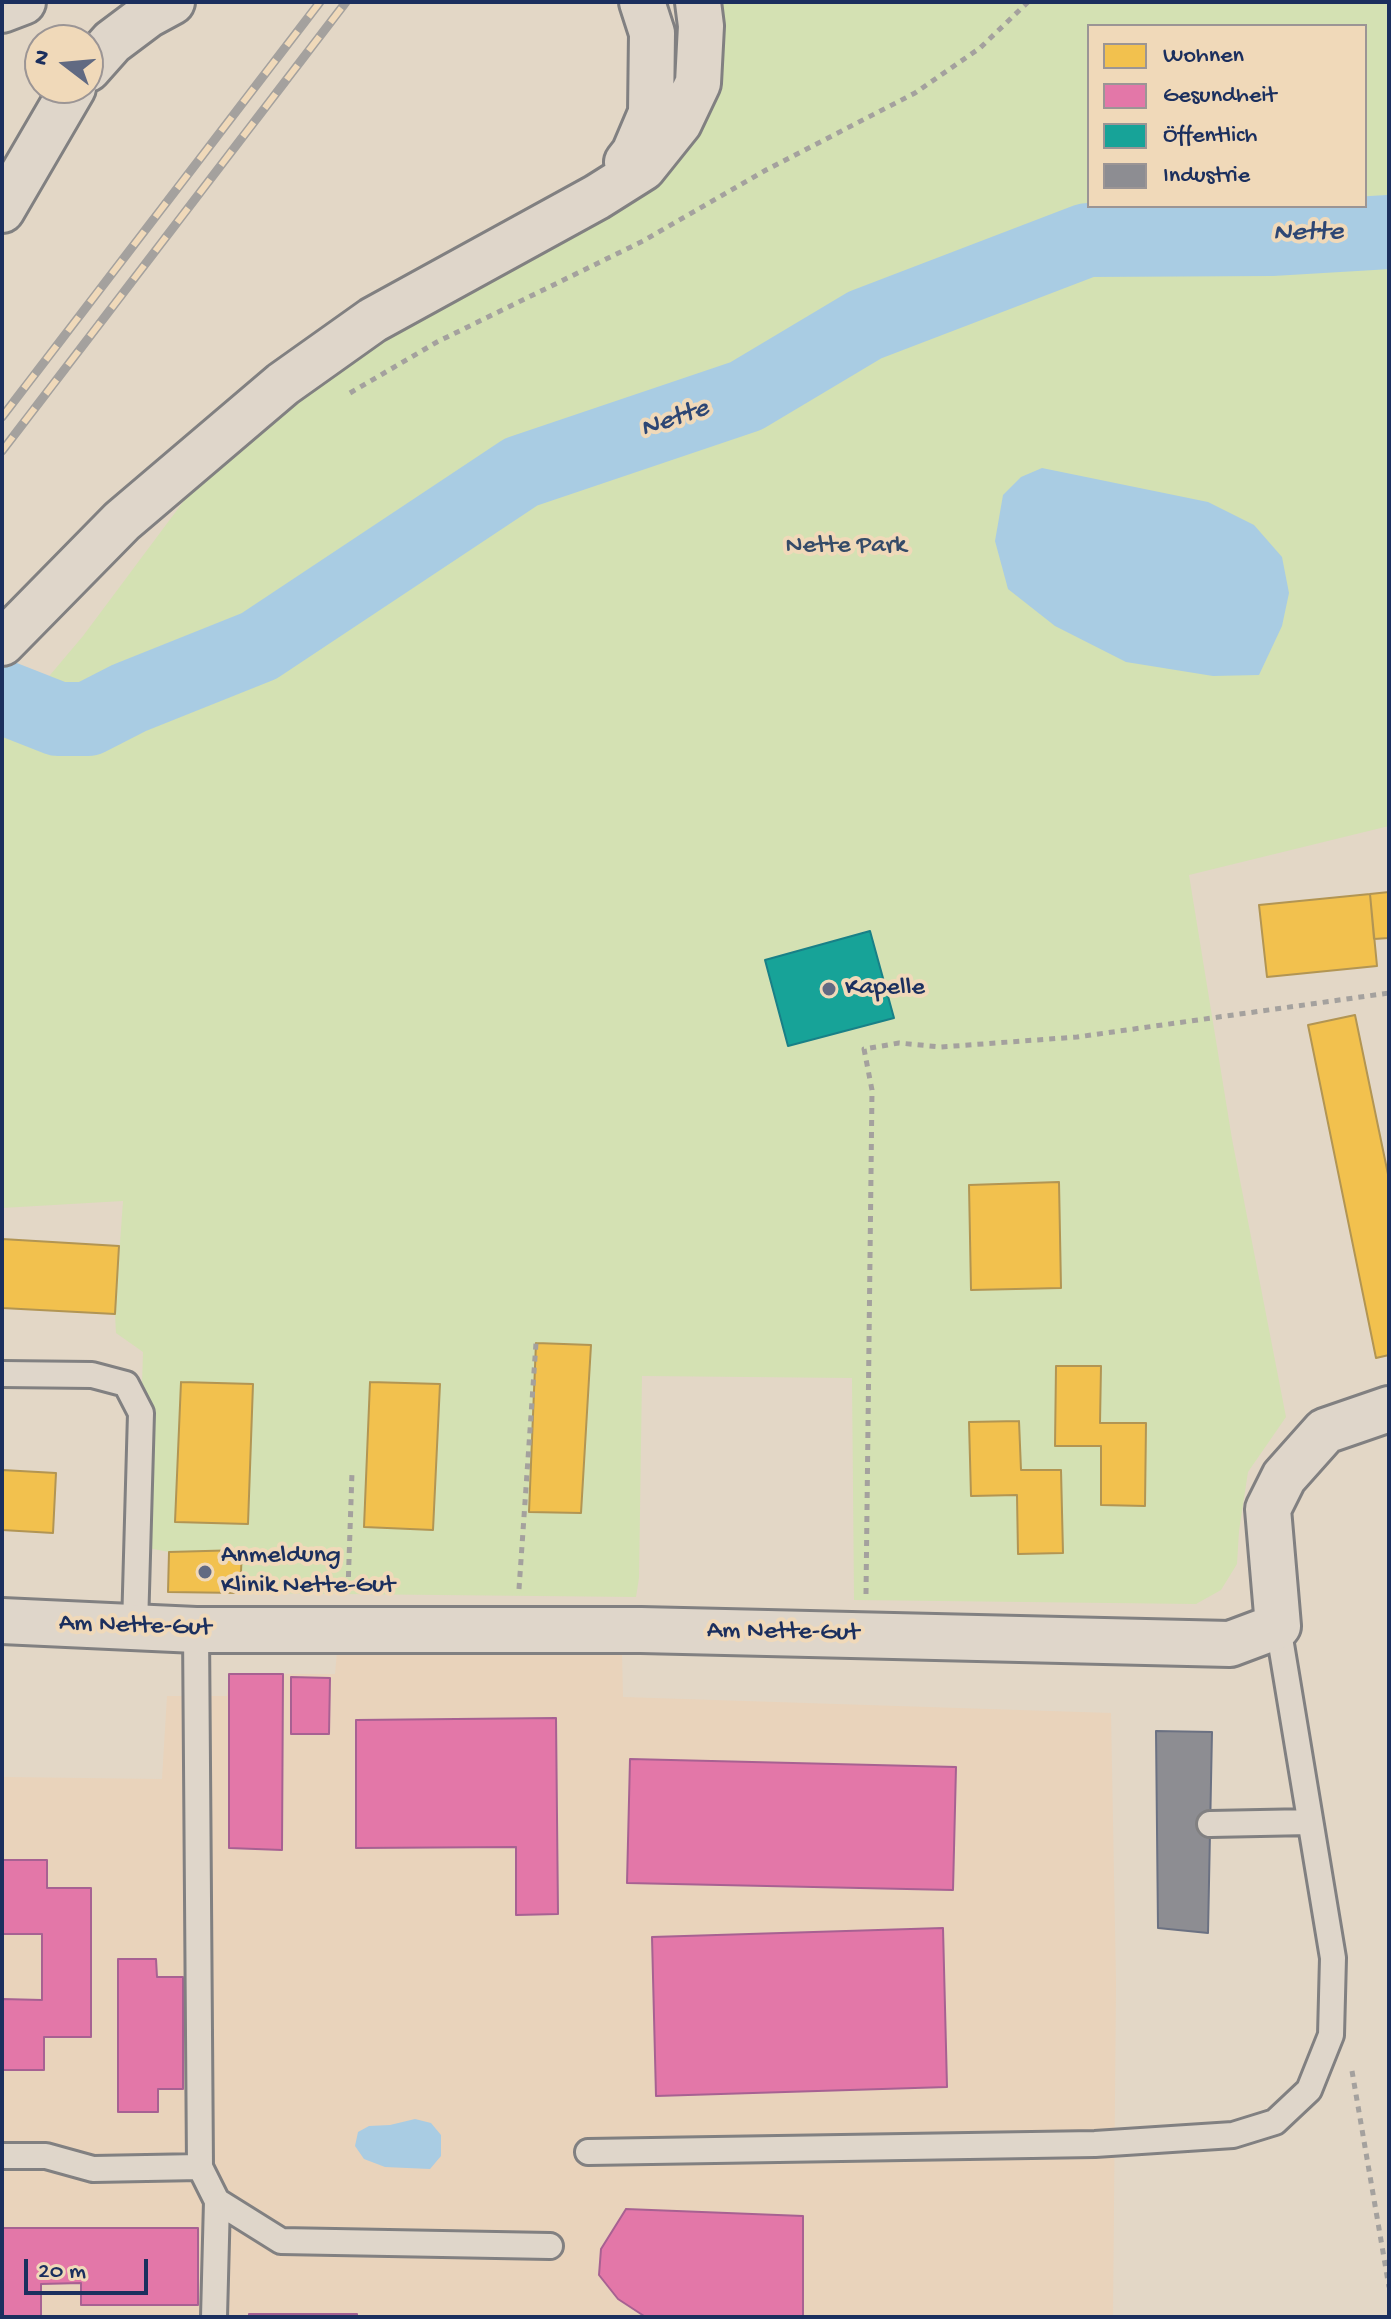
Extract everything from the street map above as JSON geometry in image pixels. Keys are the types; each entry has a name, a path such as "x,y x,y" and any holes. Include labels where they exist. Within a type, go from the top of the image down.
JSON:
{"street":[{"path":"2,10 23,2"},
{"path":"104,51 148,15 172,2"},
{"path":"597,197 634,153 651,113 652,33 642,2"},
{"path":"2,643 122,521 283,384 373,320 597,197 643,168 679,123 698,83 701,26 698,2"},
{"path":"2,210 64,104"},
{"path":"1278,1626 1268,1509 1284,1477 1325,1431 1389,1409"},
{"name":"Am Nette-Gut","path":"2,1621 196,1630 517,1630 1230,1644 1278,1626"}],"lane":[{"path":"2,1374 92,1375 126,1384 141,1413 135,1627"},
{"path":"588,2152 1095,2144 1233,2135 1275,2122 1309,2090 1331,2035 1333,1958 1278,1626"},
{"path":"196,1630 200,2167 217,2201 214,2317"},
{"path":"1210,1824 1310,1822"},
{"path":"2,2156 46,2156 93,2169 200,2167"},
{"path":"217,2201 281,2241 550,2246"}],"path":[{"path":"339,399 437,342 643,241 766,170 915,93 980,48 1028,2"},
{"path":"865,1635 872,1090 864,1049 899,1043 941,1047 1077,1037 1389,993"},
{"path":"517,1630 536,1343"},
{"path":"347,1630 352,1472"},
{"path":"1352,2068 1389,2287"}],"shaded area":[{"path":"337,1652 622,1652 623,1697 1111,1713 1116,1983 1113,2317 2,2317 2,1777 162,1779 167,1696 227,1696 229,1674 335,1674"}],"green space":[{"name":"Nette Park","path":"719,2 1389,2 1389,826 1189,875 1232,1139 1286,1417 1248,1472 1237,1564 1221,1590 1196,1604 854,1600 852,1378 642,1376 639,1578 636,1597 240,1593 242,1550 169,1552 137,1546 143,1352 116,1333 123,1201 2,1208 2,732 83,636 227,443 433,287 650,177"}],"water":[{"path":"1042,468 1208,502 1254,525 1282,557 1289,593 1282,626 1259,675 1213,676 1126,662 1055,626 1008,589 995,541 1003,495 1021,477"},
{"path":"415,2119 431,2123 441,2135 441,2156 430,2169 385,2167 364,2159 355,2146 358,2132 369,2126"}],"building: Wohnen":[{"path":"1389,892 1389,938 1374,939 1370,894"},
{"path":"1370,894 1377,966 1267,977 1259,905"},
{"path":"1355,1015 1389,1179 1389,1355 1376,1358 1308,1025"},
{"path":"1059,1182 1061,1288 971,1290 969,1185"},
{"path":"2,1239 119,1246 115,1314 2,1308"},
{"path":"536,1343 591,1345 581,1513 529,1512"},
{"path":"1056,1366 1101,1366 1100,1423 1146,1423 1145,1506 1101,1505 1101,1446 1055,1446"},
{"path":"181,1382 253,1384 248,1524 175,1522"},
{"path":"370,1382 440,1384 433,1530 364,1527"},
{"path":"1019,1421 1021,1470 1061,1470 1063,1553 1018,1554 1017,1495 971,1496 969,1422"},
{"path":"2,1470 56,1473 53,1533 2,1530"},
{"name":"Anmeldung Klinik Nette-Gut","path":"242,1550 240,1593 168,1592 169,1552"}],"building: Gesundheit":[{"path":"229,1674 283,1674 282,1850 229,1848"},
{"path":"291,1677 330,1678 329,1734 291,1734"},
{"path":"556,1718 558,1914 516,1915 516,1847 356,1848 356,1720"},
{"path":"630,1759 956,1767 953,1890 627,1883"},
{"path":"2,1860 47,1860 47,1888 91,1888 91,2037 44,2037 44,2070 2,2070 2,1999 42,2000 42,1934 2,1934"},
{"path":"943,1928 947,2087 656,2096 652,1937"},
{"path":"118,1959 156,1959 157,1977 183,1977 183,2089 158,2089 158,2112 118,2112"},
{"path":"626,2209 803,2216 803,2317 644,2316 618,2299 599,2275 601,2249"},
{"path":"2,2228 198,2228 198,2305 81,2305 81,2283 41,2284 41,2317 2,2317"},
{"path":"249,2314 357,2314 357,2317 249,2317"}],"building: Öffentlich":[{"name":"Kapelle","path":"870,931 894,1018 788,1046 765,960"}],"building: Industrie":[{"path":"1156,1731 1212,1732 1208,1933 1158,1928"}],"waterway":[{"name":"Nette","path":"2,697 58,719 88,719 129,698 259,646 521,472 746,396 865,325 1087,240 1271,239 1389,232"}],"railway":[{"path":"2,417 320,2"},
{"path":"2,451 346,2"}],"place":[{"name":"Kapelle","path":"829,989"},
{"name":"Anmeldung Klinik Nette-Gut","path":"205,1572"}]}
